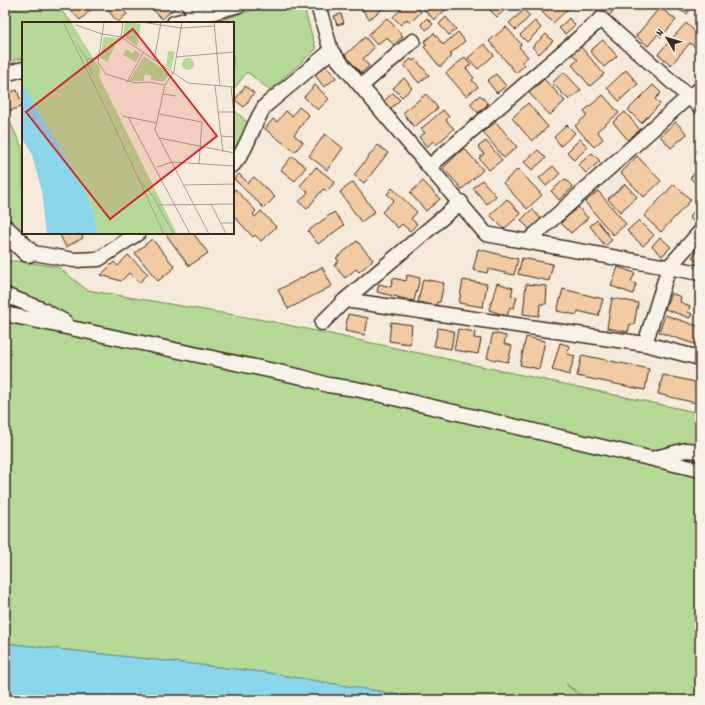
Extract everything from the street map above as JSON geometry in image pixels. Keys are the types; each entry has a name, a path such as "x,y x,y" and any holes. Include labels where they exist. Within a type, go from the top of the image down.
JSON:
{"street":[{"path":"190,5 199,16"},
{"path":"178,22 239,5"},
{"path":"318,5 331,51 461,202 486,234 700,273"},
{"path":"430,166 601,19 700,107"},
{"path":"361,86 413,41"},
{"path":"234,164 240,155 260,113 266,105 331,51"},
{"path":"5,74 22,69"},
{"path":"528,241 688,97 700,89"},
{"path":"322,323 345,300 461,202"},
{"path":"645,344 669,267 700,232"},
{"path":"6,234 28,252 74,260 99,259 136,234"},
{"path":"5,295 41,309 59,318 71,327"},
{"path":"345,300 645,344 700,358"},
{"path":"5,314 302,377 328,385 356,390 700,470"},
{"path":"652,459 686,450 700,451"}],"green space":[{"path":"5,5 56,5 71,22 22,22 22,58 5,63"},
{"path":"268,5 303,5 316,49 270,90 247,72 234,89 234,22 214,22"},
{"path":"234,110 248,123 234,152"},
{"path":"5,112 22,147 22,227 16,230 5,218"},
{"path":"5,261 19,261 58,267 87,290 269,321 700,413 700,700 589,700 566,684 584,700 432,700 262,672 5,643"}],"water":[{"path":"5,643 262,672 432,700 5,700"}],"building":[{"path":"72,5 96,5 80,20 69,8"},
{"path":"103,5 118,5 127,14 118,22"},
{"path":"149,5 176,5 177,6 162,19"},
{"path":"359,5 388,5 369,19"},
{"path":"405,5 415,5 421,12 410,23 407,19 401,25 393,17"},
{"path":"451,5 434,20 421,6"},
{"path":"489,5 510,5 497,17 487,7"},
{"path":"535,5 564,5 568,9 553,23"},
{"path":"589,5 602,5 596,12"},
{"path":"608,5 618,5 609,16 603,11"},
{"path":"670,5 692,5 687,14"},
{"path":"660,7 676,20 661,37 658,34 648,46 636,36"},
{"path":"524,10 530,16 516,30 509,23"},
{"path":"341,14 344,23 337,25 334,16"},
{"path":"446,17 456,29 449,35 439,24"},
{"path":"387,18 403,36 394,45 386,37 377,45 368,35"},
{"path":"427,18 433,24 426,30 421,24"},
{"path":"569,18 575,25 565,34 559,28"},
{"path":"535,21 541,28 527,42 520,35"},
{"path":"686,23 700,36 700,42 695,47 690,43 671,65 658,54"},
{"path":"506,27 521,44 519,47 528,57 522,62 525,65 516,73 489,41"},
{"path":"458,32 465,41 450,54 452,56 440,67 424,47 427,45 424,42 434,33 443,45"},
{"path":"546,34 553,41 539,54 532,47"},
{"path":"365,37 374,48 363,59 369,66 361,73 345,55"},
{"path":"603,40 617,56 604,67 590,51"},
{"path":"484,44 494,55 478,69 468,58"},
{"path":"580,46 604,74 590,86 572,65 578,60 571,53"},
{"path":"465,57 471,65 466,68 474,78 472,80 478,87 466,96 446,73"},
{"path":"411,59 413,61 415,59 429,75 419,83 404,65"},
{"path":"325,65 336,78 324,87 314,74"},
{"path":"626,70 638,84 619,101 607,88"},
{"path":"564,72 581,90 569,100 552,83"},
{"path":"496,74 506,86 497,93 487,81"},
{"path":"404,78 412,88 402,97 393,88"},
{"path":"544,79 565,101 550,115 529,93"},
{"path":"315,85 329,99 318,110 304,97"},
{"path":"653,85 661,93 655,99 660,104 641,123 628,110"},
{"path":"245,86 254,93 244,107 235,100"},
{"path":"17,90 20,99 22,98 22,106 10,111 5,94"},
{"path":"393,93 400,100 390,109 383,102"},
{"path":"426,94 438,108 414,127 403,113"},
{"path":"480,95 488,104 478,113 470,104"},
{"path":"603,95 619,113 597,131 603,139 594,147 575,126 587,115 584,111"},
{"path":"528,103 548,127 532,141 512,118"},
{"path":"299,107 309,115 294,135 303,142 295,152 265,129 273,119 277,122 286,111 292,116"},
{"path":"443,110 449,117 446,120 454,129 436,145 433,141 427,147 419,137 425,133 421,129"},
{"path":"625,112 640,130 628,140 613,122"},
{"path":"496,122 517,147 504,158 483,132"},
{"path":"676,122 687,134 671,148 660,136"},
{"path":"567,125 575,133 561,146 554,137"},
{"path":"325,134 343,148 327,170 309,156"},
{"path":"580,139 588,147 574,160 567,152"},
{"path":"486,141 502,160 489,170 479,158 484,154 478,147"},
{"path":"378,145 388,153 364,183 354,175"},
{"path":"464,148 483,170 462,189 443,168"},
{"path":"538,150 546,158 532,170 524,162"},
{"path":"592,153 600,161 586,173 578,165"},
{"path":"292,156 306,167 295,181 281,170"},
{"path":"637,156 661,181 644,197 621,173"},
{"path":"553,166 560,174 546,186 539,178"},
{"path":"316,167 335,182 327,191 323,189 307,209 299,202 308,192 300,186"},
{"path":"700,167 700,187 690,178"},
{"path":"518,169 542,195 527,209 503,183"},
{"path":"239,174 248,183 254,177 275,197 264,208 234,179"},
{"path":"565,179 573,187 559,200 551,191"},
{"path":"482,180 496,196 487,204 473,188"},
{"path":"423,181 440,199 426,211 410,193"},
{"path":"353,182 375,212 361,222 340,192"},
{"path":"625,184 637,197 620,212 608,199"},
{"path":"674,184 691,200 661,232 644,216"},
{"path":"392,188 417,212 411,219 417,224 410,231 402,224 398,228 382,212 394,200 387,194"},
{"path":"235,189 256,211 253,214 255,217 261,211 276,227 261,241 255,235 253,237 234,216"},
{"path":"598,191 626,224 613,235 585,202"},
{"path":"507,199 521,214 504,229 490,215"},
{"path":"578,207 588,218 571,233 561,223"},
{"path":"697,208 700,211 700,222 697,225 689,217"},
{"path":"532,209 542,220 530,230 521,220"},
{"path":"334,212 344,225 318,244 308,231"},
{"path":"597,220 612,240 605,246 590,226"},
{"path":"639,220 654,235 643,246 627,231"},
{"path":"60,234 81,234 83,238 66,247"},
{"path":"166,234 194,234 208,253 189,266"},
{"path":"660,237 671,247 662,256 652,246"},
{"path":"152,239 175,267 158,281 135,253"},
{"path":"357,241 373,260 359,272 356,269 345,278 334,265 339,261 336,258"},
{"path":"700,247 700,264 692,257"},
{"path":"478,249 518,259 514,275 488,269 487,273 473,270"},
{"path":"128,255 148,274 139,283 129,273 121,281 101,275 114,262 118,266"},
{"path":"522,258 553,264 549,281 518,274"},
{"path":"322,267 332,286 288,309 278,290"},
{"path":"618,267 635,273 631,282 636,284 633,294 611,286"},
{"path":"407,275 420,278 414,301 377,292 379,284 391,287 393,278 406,281"},
{"path":"423,279 444,283 440,302 437,302 436,306 418,302"},
{"path":"463,280 487,284 483,307 459,303"},
{"path":"497,283 513,288 511,296 517,297 514,308 510,307 507,316 489,310"},
{"path":"526,284 547,286 546,304 540,304 539,316 523,314"},
{"path":"563,289 603,299 598,316 578,311 577,315 557,311"},
{"path":"671,293 681,297 680,302 690,306 688,312 692,314 690,318 665,309"},
{"path":"612,298 638,303 634,325 630,324 628,332 607,328"},
{"path":"348,314 368,318 365,335 345,331"},
{"path":"665,315 700,327 700,346 659,332"},
{"path":"391,322 412,325 410,344 389,341"},
{"path":"438,328 454,331 451,349 434,346"},
{"path":"458,329 475,332 474,338 481,339 478,354 454,350"},
{"path":"493,333 506,336 504,344 512,346 508,362 487,358"},
{"path":"526,337 545,341 539,369 520,365"},
{"path":"560,343 570,346 567,354 575,356 569,375 552,370"},
{"path":"582,355 649,369 645,390 577,376"},
{"path":"663,375 700,383 700,404 658,394"}]}
